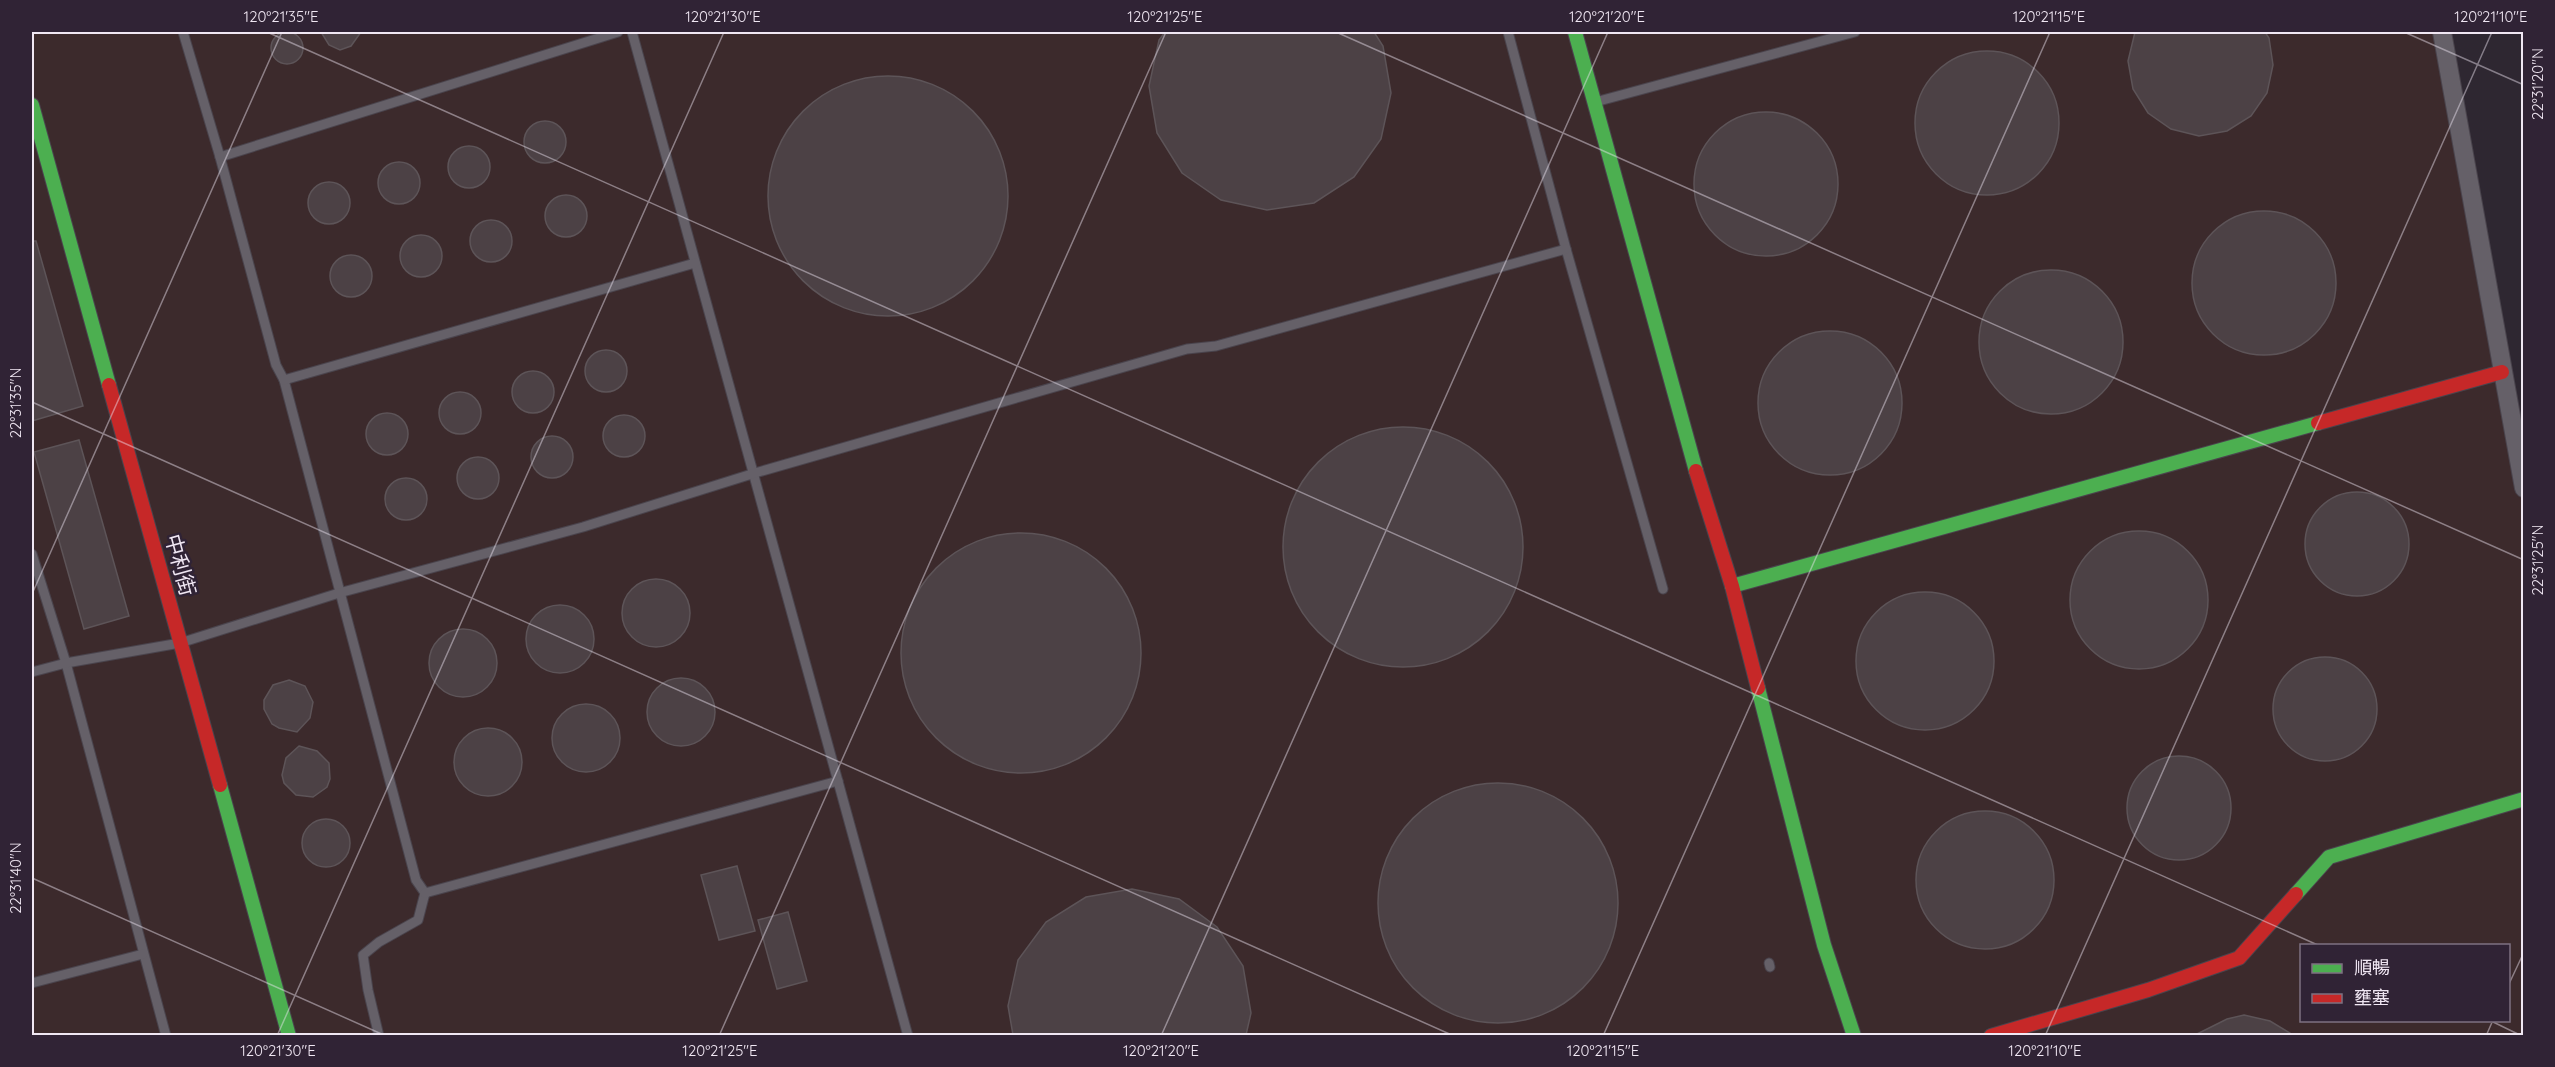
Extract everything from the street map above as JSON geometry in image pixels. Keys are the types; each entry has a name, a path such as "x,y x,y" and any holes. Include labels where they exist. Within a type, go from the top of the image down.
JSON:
{"street":[{"path":"1575,32 1702,493 1732,586 1824,945 1854,1035"},
{"path":"2442,32 2523,488"},
{"name":"中利街","path":"32,105 289,1035"},
{"path":"1732,586 2502,372"},
{"path":"1991,1035 2148,990 2239,958 2329,857 2523,799"}],"lane":[{"path":"183,32 220,156 276,365 284,380 416,880 425,893 418,920 379,942 363,955 368,990 379,1035"},
{"path":"220,156 618,32"},
{"path":"632,32 908,1035"},
{"path":"1508,32 1566,249 1662,589"},
{"path":"1596,102 1855,32"},
{"path":"32,672 66,663 180,643 339,593 583,527 755,473 1187,350 1216,346 1566,249"},
{"path":"284,380 695,263"},
{"path":"32,554 66,663 166,1035"},
{"path":"425,893 838,781"},
{"path":"32,983 143,954"}],"shaded area":[{"path":"32,32 2452,32 2523,442 2523,1035 32,1035"}],"building":[{"path":"287,32 298,37 303,48 298,59 287,64 276,59 271,48 276,37"},
{"path":"321,32 361,32 351,46 340,50 329,45"},
{"path":"1165,32 1374,32 1383,46 1391,93 1381,139 1354,177 1314,203 1267,210 1221,200 1182,173 1157,133 1149,86 1159,40"},
{"path":"2135,32 2265,32 2269,38 2273,65 2267,93 2251,116 2227,131 2199,136 2171,129 2148,113 2133,89 2128,61"},
{"path":"1987,51 2014,57 2027,63 2038,72 2047,83 2053,96 2059,123 2053,150 2047,163 2038,174 2027,183 2014,189 1987,195 1960,189 1947,183 1936,174 1927,163 1921,150 1915,123 1921,96 1927,83 1936,72 1947,63 1960,57"},
{"path":"888,76 934,85 973,111 999,150 1008,196 999,242 973,281 934,307 888,316 842,307 803,281 777,242 768,196 777,150 803,111 842,85"},
{"path":"1766,112 1793,118 1806,124 1817,133 1826,144 1832,157 1838,184 1832,211 1826,224 1817,235 1806,244 1793,250 1766,256 1739,250 1726,244 1715,235 1706,224 1700,211 1694,184 1700,157 1706,144 1715,133 1726,124 1739,118"},
{"path":"545,121 560,127 566,142 560,157 545,163 530,157 524,142 530,127"},
{"path":"469,146 484,152 490,167 484,182 469,188 454,182 448,167 454,152"},
{"path":"399,162 414,168 420,183 414,198 399,204 384,198 378,183 384,168"},
{"path":"329,182 344,188 350,203 344,218 329,224 314,218 308,203 314,188"},
{"path":"566,195 581,201 587,216 581,231 566,237 551,231 545,216 551,201"},
{"path":"2264,211 2291,217 2304,223 2315,232 2324,243 2330,256 2336,283 2330,310 2324,323 2315,334 2304,343 2291,349 2264,355 2237,349 2224,343 2213,334 2204,323 2198,310 2192,283 2198,256 2204,243 2213,232 2224,223 2237,217"},
{"path":"491,220 506,226 512,241 506,256 491,262 476,256 470,241 476,226"},
{"path":"421,235 436,241 442,256 436,271 421,277 406,271 400,256 406,241"},
{"path":"32,241 36,241 83,406 32,421"},
{"path":"351,255 366,261 372,276 366,291 351,297 336,291 330,276 336,261"},
{"path":"2051,270 2078,276 2091,282 2102,291 2111,302 2117,315 2123,342 2117,369 2111,382 2102,393 2091,402 2078,408 2051,414 2024,408 2011,402 2000,393 1991,382 1985,369 1979,342 1985,315 1991,302 2000,291 2011,282 2024,276"},
{"path":"1830,331 1857,337 1870,343 1881,352 1890,363 1896,376 1902,403 1896,430 1890,443 1881,454 1870,463 1857,469 1830,475 1803,469 1790,463 1779,454 1770,443 1764,430 1758,403 1764,376 1770,363 1779,352 1790,343 1803,337"},
{"path":"606,350 621,356 627,371 621,386 606,392 591,386 585,371 591,356"},
{"path":"533,371 548,377 554,392 548,407 533,413 518,407 512,392 518,377"},
{"path":"460,392 475,398 481,413 475,428 460,434 445,428 439,413 445,398"},
{"path":"387,413 402,419 408,434 402,449 387,455 372,449 366,434 372,419"},
{"path":"624,415 639,421 645,436 639,451 624,457 609,451 603,436 609,421"},
{"path":"1403,427 1449,436 1488,462 1514,501 1523,547 1514,593 1488,632 1449,658 1403,667 1357,658 1318,632 1292,593 1283,547 1292,501 1318,462 1357,436"},
{"path":"552,436 567,442 573,457 567,472 552,478 537,472 531,457 537,442"},
{"path":"79,440 129,616 84,629 34,452"},
{"path":"478,457 493,463 499,478 493,493 478,499 463,493 457,478 463,463"},
{"path":"406,478 421,484 427,499 421,514 406,520 391,514 385,499 391,484"},
{"path":"2357,492 2377,496 2386,501 2400,515 2405,524 2409,544 2405,564 2400,573 2386,587 2377,592 2357,596 2337,592 2328,587 2314,573 2309,564 2305,544 2309,524 2314,515 2328,501 2337,496"},
{"path":"2139,531 2166,536 2178,542 2188,551 2197,561 2203,573 2208,600 2203,627 2197,639 2188,649 2178,658 2166,664 2139,669 2112,664 2100,658 2090,649 2081,639 2075,627 2070,600 2075,573 2081,561 2090,551 2100,542 2112,536"},
{"path":"1021,533 1067,542 1106,568 1132,607 1141,653 1132,699 1106,738 1067,764 1021,773 975,764 936,738 910,699 901,653 910,607 936,568 975,542"},
{"path":"656,579 669,582 680,589 687,600 690,613 687,626 680,637 669,644 656,647 643,644 632,637 625,626 622,613 625,600 632,589 643,582"},
{"path":"1925,592 1952,597 1964,603 1974,612 1983,622 1989,634 1994,661 1989,688 1983,700 1974,710 1964,719 1952,725 1925,730 1898,725 1886,719 1876,710 1867,700 1861,688 1856,661 1861,634 1867,622 1876,612 1886,603 1898,597"},
{"path":"560,605 573,608 584,615 591,626 594,639 591,652 584,663 573,670 560,673 547,670 536,663 529,652 526,639 529,626 536,615 547,608"},
{"path":"463,629 476,632 487,639 494,650 497,663 494,676 487,687 476,694 463,697 450,694 439,687 432,676 429,663 432,650 439,639 450,632"},
{"path":"2325,657 2345,661 2354,666 2368,680 2373,689 2377,709 2373,729 2368,738 2354,752 2345,757 2325,761 2305,757 2296,752 2282,738 2277,729 2273,709 2277,689 2282,680 2296,666 2305,661"},
{"path":"681,678 694,681 705,688 712,699 715,712 712,725 705,736 694,743 681,746 668,743 657,736 650,725 647,712 650,699 657,688 668,681"},
{"path":"289,680 305,686 313,702 310,718 297,732 272,724 264,709 264,700 273,685"},
{"path":"586,704 599,707 610,714 617,725 620,738 617,751 610,762 599,769 586,772 573,769 562,762 555,751 552,738 555,725 562,714 573,707"},
{"path":"488,728 501,731 512,738 519,749 522,762 519,775 512,786 501,793 488,796 475,793 464,786 457,775 454,762 457,749 464,738 475,731"},
{"path":"299,746 317,751 329,763 330,779 327,787 313,797 296,795 284,783 282,775 286,758"},
{"path":"2179,756 2199,760 2208,765 2222,779 2227,788 2231,808 2227,828 2222,837 2208,851 2199,856 2179,860 2159,856 2150,851 2136,837 2131,828 2127,808 2131,788 2136,779 2150,765 2159,760"},
{"path":"1498,783 1533,788 1544,792 1583,818 1609,857 1613,868 1618,903 1613,938 1609,949 1583,988 1544,1014 1533,1018 1498,1023 1463,1018 1452,1014 1413,988 1387,949 1383,938 1378,903 1383,868 1387,857 1413,818 1452,792 1463,788"},
{"path":"1985,811 2012,816 2024,822 2034,831 2043,841 2049,853 2054,880 2049,907 2043,919 2034,929 2024,938 2012,944 1985,949 1958,944 1946,938 1936,929 1927,919 1921,907 1916,880 1921,853 1927,841 1936,831 1946,822 1958,816"},
{"path":"321,819 331,819 343,826 350,838 350,848 343,860 331,867 321,867 306,856 302,848 302,838 313,823"},
{"path":"737,866 755,931 719,940 701,875"},
{"path":"1132,889 1179,899 1217,927 1243,966 1251,1013 1246,1035 1013,1035 1008,1006 1018,960 1046,922 1086,897"},
{"path":"788,912 807,981 777,989 758,920"},
{"path":"2244,1015 2270,1021 2293,1035 2195,1035 2227,1019"}],"traffic: fast":[{"path":"1575,32 1696,471"},
{"path":"32,105 109,385"},
{"path":"1732,586 2318,423"},
{"path":"1758,688 1824,945 1854,1036"},
{"path":"220,785 289,1036"},
{"path":"2296,894 2329,857 2524,799"}],"traffic: jam":[{"path":"2318,423 2502,372"},
{"path":"109,385 220,785"},
{"path":"1696,471 1732,586 1758,688"},
{"path":"1991,1036 2148,990 2239,958 2296,894"}]}
